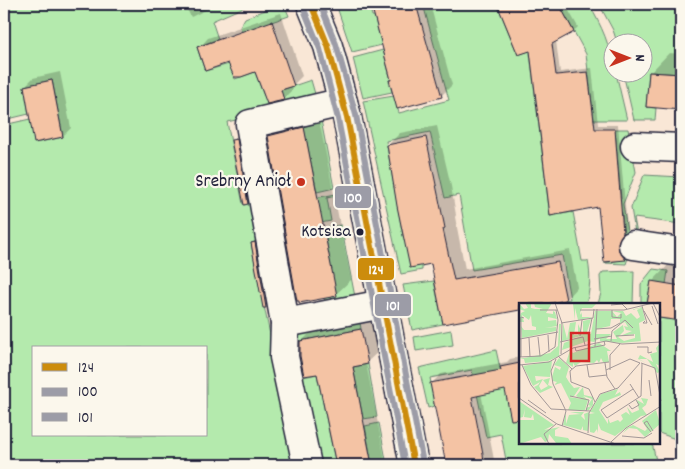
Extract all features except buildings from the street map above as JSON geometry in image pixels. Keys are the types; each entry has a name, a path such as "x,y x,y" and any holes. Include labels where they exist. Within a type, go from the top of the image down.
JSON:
{"street":[{"path":"311,4 328,46 343,102 414,465"},
{"path":"306,465 284,358 285,323 250,124 343,102"},
{"path":"635,146 681,148"},
{"path":"633,246 681,252"},
{"path":"285,323 383,304"}],"green space":[{"path":"4,4 251,4 212,21 218,39 197,47 205,71 229,64 235,79 255,72 264,96 311,80 317,101 227,122 243,204 257,202 265,240 251,243 297,465 4,465 4,125 30,119 35,143 63,137 52,80 24,86 29,114 4,120"},
{"path":"284,4 289,16 242,32 240,27 245,18"},
{"path":"336,4 369,4 382,45 352,52"},
{"path":"423,4 497,4 518,55 539,47 530,53 550,216 573,212 582,261 588,261 589,267 590,283 586,303 552,303 570,299 562,255 472,270 459,195 445,198 430,132 386,141 403,236 422,265 422,270 401,274 363,101 394,96 399,113 449,100"},
{"path":"559,4 589,4 603,32 602,82 618,82 627,120 594,120 586,54"},
{"path":"599,4 681,4 681,74 652,72 652,32 614,32"},
{"path":"383,50 391,80 389,80 392,92 363,98 353,58"},
{"path":"625,82 648,82 646,107 656,108 655,120 634,120"},
{"path":"321,120 334,188 317,192 303,124"},
{"path":"615,129 628,129 636,172 623,204 630,252 626,264 604,263 626,259 622,213 617,202 621,199"},
{"path":"644,175 681,177 681,224 634,218 638,251 631,208"},
{"path":"336,194 336,196 327,198 331,221 310,225 293,202"},
{"path":"341,225 355,297 325,303 324,298 336,296 324,228"},
{"path":"653,269 668,271 666,284 651,282 647,303 641,303 641,284"},
{"path":"634,271 633,303 598,303 601,293 600,276 603,272"},
{"path":"434,281 443,324 412,330 403,285"},
{"path":"358,310 361,329 296,342 300,323"},
{"path":"660,318 681,321 681,441 660,433"},
{"path":"451,330 453,345 416,351 414,337"},
{"path":"496,350 505,390 519,387 519,444 652,444 657,465 507,465 501,434 486,437 472,370 430,378 435,403 433,404 434,406 428,408 419,368"},
{"path":"368,364 377,417 363,419 353,367"},
{"path":"317,374 336,465 320,465 303,377"},
{"path":"379,423 387,465 372,465 365,426"}],"transit line":[{"name":"124","path":"311,4 328,46 347,117 414,465"},
{"name":"101","path":"320,4 336,44 356,115 423,463"},
{"name":"100","path":"303,7 320,49 338,119 405,465"}],"place":[{"name":"Srebrny Anioł","path":"301,182"},
{"name":"Kotsisa","path":"360,232"}]}
